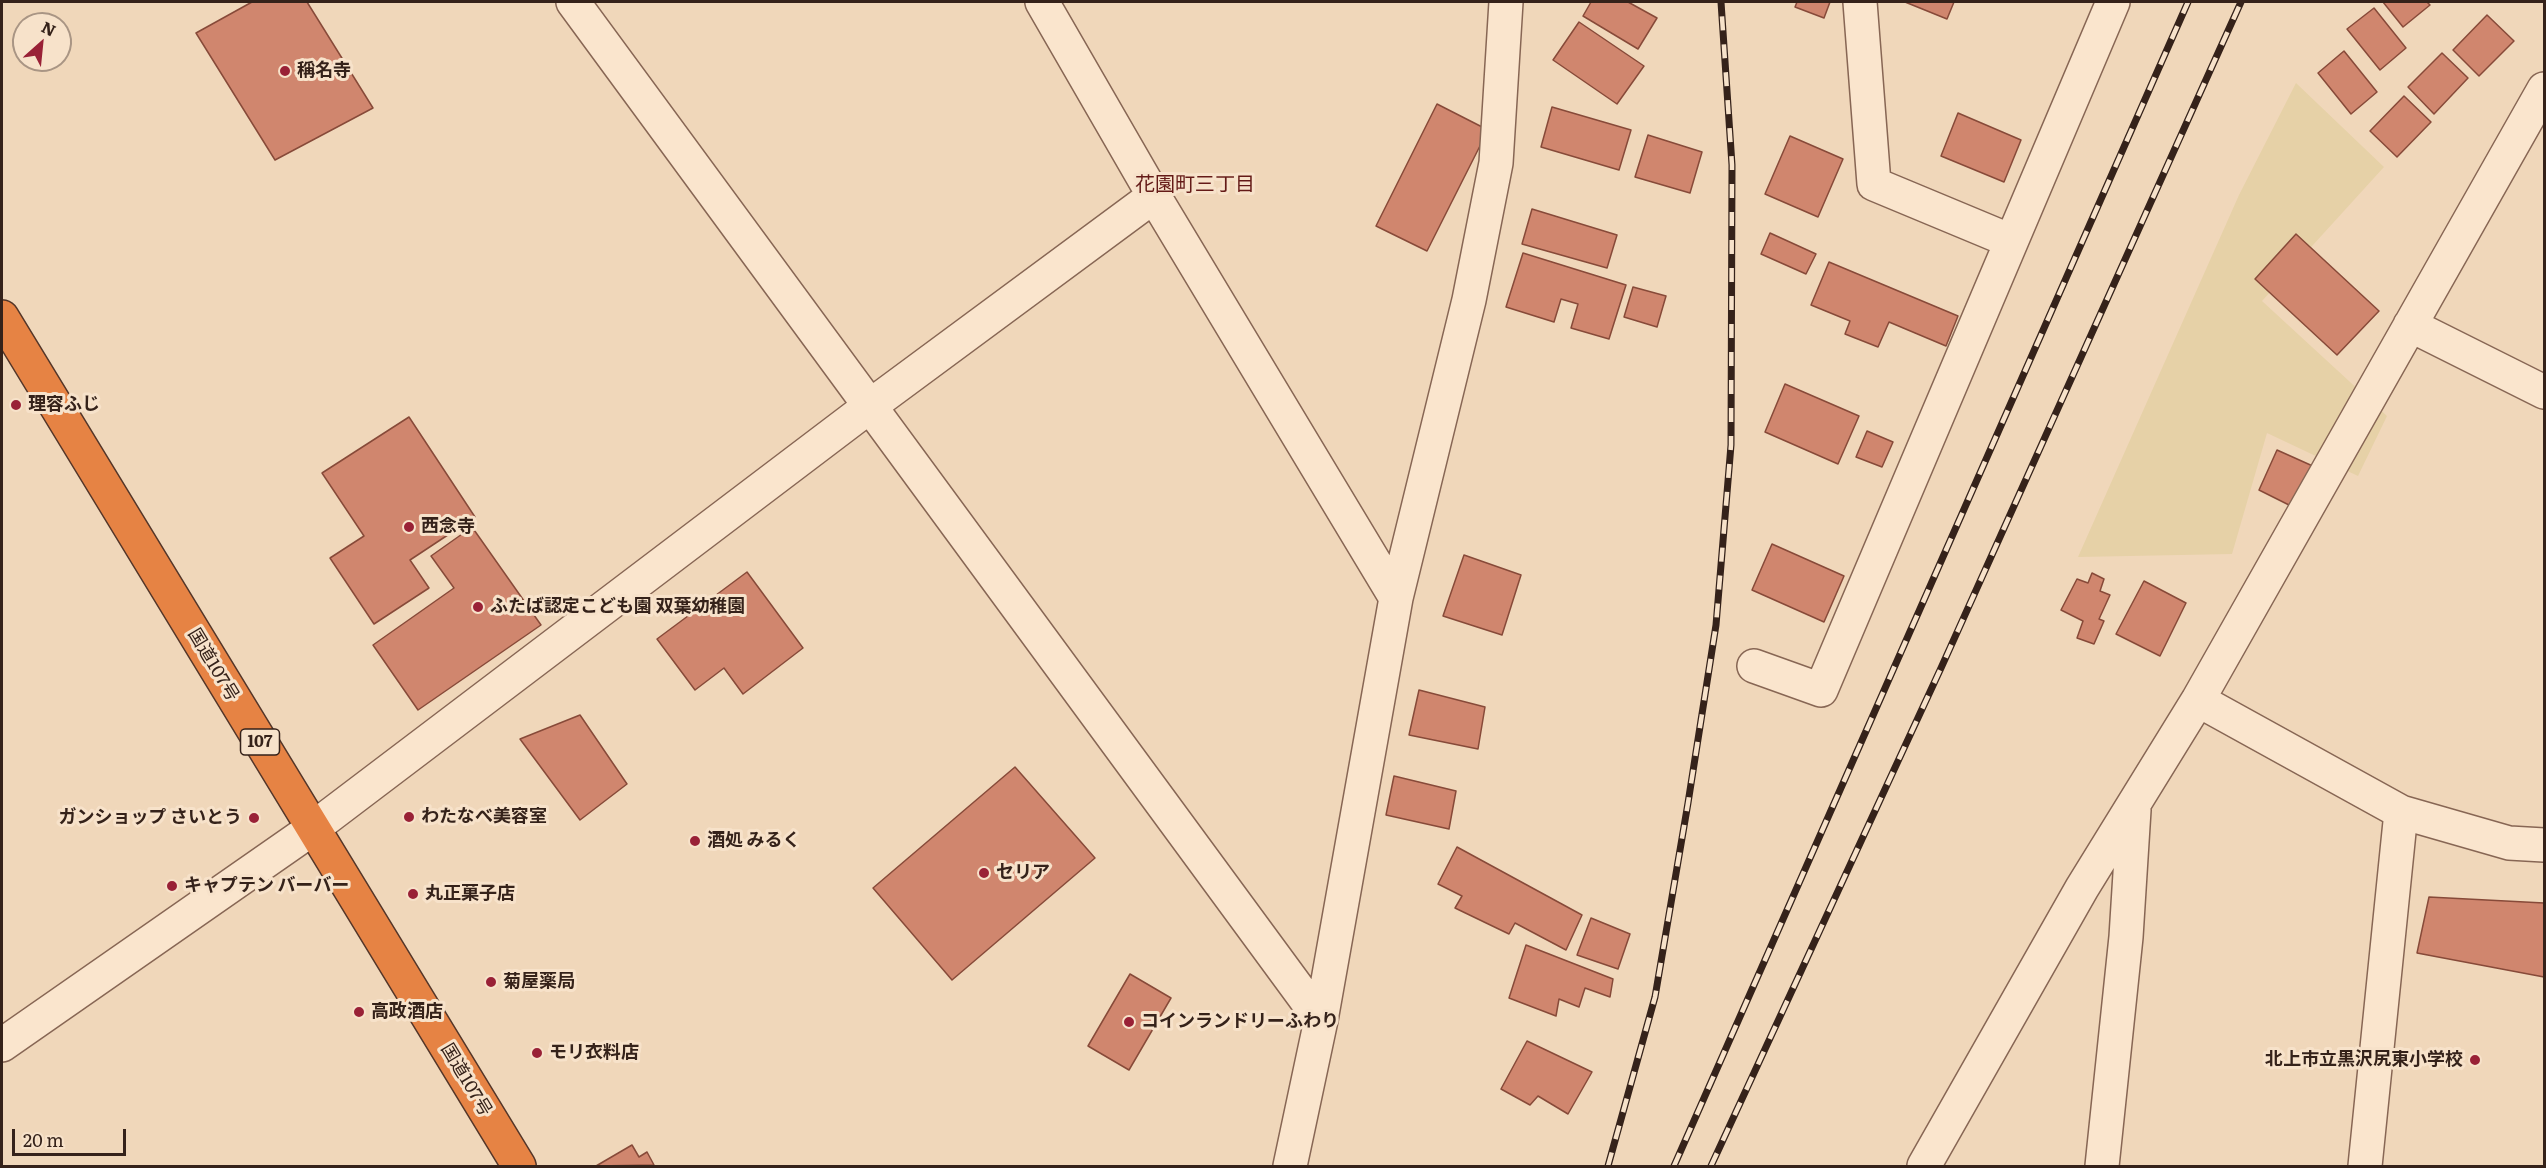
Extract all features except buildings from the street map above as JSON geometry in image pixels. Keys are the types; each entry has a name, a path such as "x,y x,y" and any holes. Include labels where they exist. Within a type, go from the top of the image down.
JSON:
{"highway":[{"name":"国道107号","path":"2,317 519,1167"}],"street":[{"path":"573,2 1322,1020"},
{"path":"1042,2 1154,196 1395,598"},
{"path":"1290,1167 1322,1020 1395,598 1469,300 1496,162 1506,2"},
{"path":"1860,2 1874,184 2012,241"},
{"path":"1754,666 1821,690 2113,2"},
{"path":"1924,1167 2082,888 2198,700 2544,90"},
{"path":"2,1045 312,829 870,406 1154,196"},
{"path":"2410,325 2544,392"},
{"path":"2198,700 2401,812 2509,843 2544,845"},
{"path":"2102,1167 2126,937 2135,805"},
{"path":"2366,1167 2401,812"}],"shaded area":[{"path":"2296,83 2384,167 2262,301 2387,416 2358,476 2267,433 2232,554 2078,557 2239,195"}],"railway":[{"path":"1608,1166 1655,997 1716,625 1731,445 1732,165 1721,2"},
{"path":"1674,1166 2188,2"},
{"path":"1711,1166 1941,668 2241,2"}],"place":[{"name":"稱名寺","path":"285,71"},
{"name":"理容ふじ","path":"16,405"},
{"name":"西念寺","path":"409,527"},
{"name":"ふたば認定こども園 双葉幼稚園","path":"478,607"},
{"name":"わたなべ美容室","path":"409,817"},
{"name":"ガンショップ さいとう","path":"254,818"},
{"name":"酒処 みるく","path":"695,841"},
{"name":"セリア","path":"984,873"},
{"name":"キャプテン バーバー","path":"172,886"},
{"name":"丸正菓子店","path":"413,894"},
{"name":"菊屋薬局","path":"491,982"},
{"name":"高政酒店","path":"359,1012"},
{"name":"コインランドリーふわり","path":"1129,1022"},
{"name":"モリ衣料店","path":"537,1053"},
{"name":"北上市立黒沢尻東小学校","path":"2475,1060"}],"district":[{"name":"花園町三丁目","path":"1195,185"}]}
